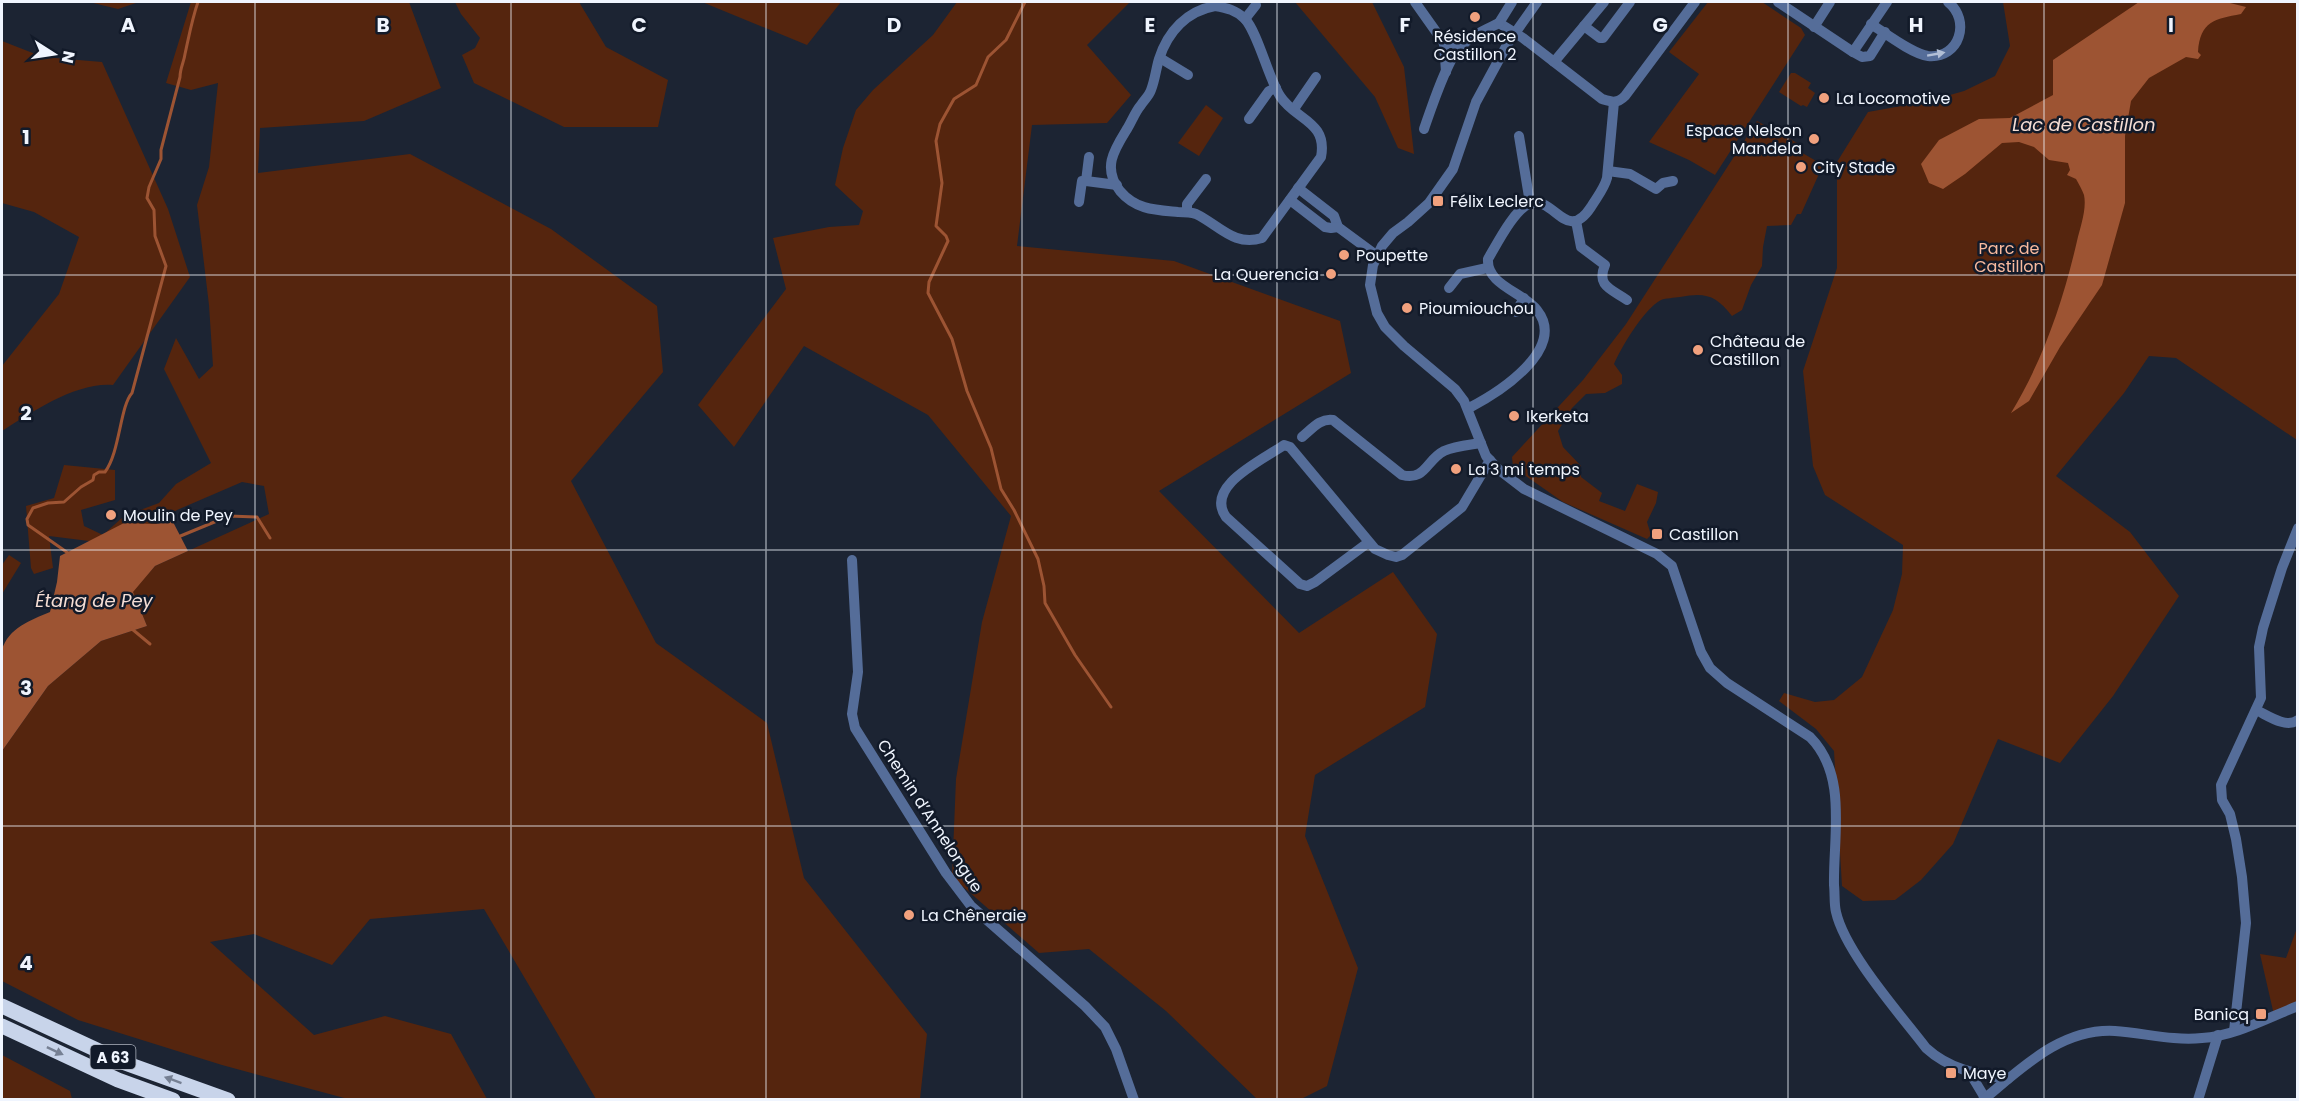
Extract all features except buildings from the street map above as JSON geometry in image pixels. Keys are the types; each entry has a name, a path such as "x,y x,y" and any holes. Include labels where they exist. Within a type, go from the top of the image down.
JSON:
{"highway":[{"name":"A 63","path":"2,1006 125,1063 228,1100"},
{"name":"A 63","path":"2,1026 118,1080 173,1100"}],"street":[{"path":"1415,2 1444,43 1446,74"},
{"path":"1424,129 1436,95 1458,49 1499,23 1512,2"},
{"path":"1538,2 1515,33 1476,102 1453,169 1440,189 1408,222 1393,233 1376,255 1370,285 1377,313 1385,327 1404,346 1455,389 1469,408 1481,443 1490,460 1524,489 1657,554 1672,566 1698,643 1710,668 1727,683 1793,724 1820,747 1832,773 1836,799 1835,911 1844,937 1926,1048 1937,1058 1970,1073 2008,1079"},
{"path":"1554,62 1604,2"},
{"path":"1584,26 1603,38 1630,2"},
{"path":"1499,23 1602,99 1614,102 1620,101 1625,96 1695,2"},
{"path":"1778,2 1862,57 1870,56 1884,32"},
{"path":"1814,27 1830,2"},
{"path":"1853,52 1887,2"},
{"path":"1871,24 1919,53 1928,56 1949,51 1960,34 1961,23 1958,13 1948,2"},
{"path":"1245,19 1256,5"},
{"path":"1215,6 1229,8 1245,19 1281,98 1317,129 1322,137 1323,146 1321,157 1290,200 1262,238 1254,240 1242,240 1228,235 1194,213 1149,209 1135,204 1111,176 1112,152 1141,104 1151,92 1160,58 1171,34 1186,16 1215,6"},
{"path":"1444,43 1465,43"},
{"path":"1160,58 1188,75"},
{"path":"1294,109 1316,77"},
{"path":"1249,119 1269,91 1276,88"},
{"path":"1469,408 1520,374 1542,347 1545,333 1544,319 1536,308 1492,276 1487,268 1488,259 1520,208 1530,203 1537,202 1566,220 1576,221 1585,217 1604,187 1608,171 1614,102"},
{"path":"1519,136 1530,203"},
{"path":"1086,181 1089,157"},
{"path":"1608,171 1630,174 1656,189 1663,183 1673,181"},
{"path":"1187,212 1187,204 1206,179"},
{"path":"1079,202 1082,181 1117,185"},
{"path":"1298,188 1334,216 1338,227 1376,255"},
{"path":"1290,200 1325,227 1338,227"},
{"path":"1313,217 1320,207"},
{"path":"1576,221 1581,247 1605,265 1601,275 1603,283 1627,300"},
{"path":"1449,288 1460,274 1487,268"},
{"path":"1516,312 1524,298"},
{"path":"1302,437 1320,422 1326,419 1333,420 1402,475 1412,477 1422,473 1441,452 1453,447 1481,443"},
{"path":"1369,542 1315,582 1307,586 1300,585 1226,517 1221,510 1221,494 1230,483 1284,445 1290,447 1375,549 1396,557 1402,555 1462,507 1490,460"},
{"path":"2234,1031 2246,923 2236,839 2230,814 2222,800 2222,785 2256,710 2262,687 2259,660 2263,628 2282,568 2298,528"},
{"name":"Chemin d’Annelongue","path":"852,560 858,672 852,714 858,733 946,873 971,906 1085,1006 1105,1028 1116,1049 1134,1100"},
{"path":"2256,710 2284,723 2294,723 2298,720"},
{"path":"1970,1073 1984,1099 2049,1048 2078,1036 2112,1031 2187,1039 2218,1035 2298,1006"},
{"path":"2198,1100 2218,1035"}],"green space":[{"path":"89,2 139,2 118,9"},
{"path":"191,2 409,2 441,88 364,121 260,128 258,173 410,154 551,229 657,306 663,372 571,481 656,643 767,723 804,878 927,1034 920,1099 596,1099 484,909 370,919 332,965 254,934 210,942 314,1035 385,1016 451,1034 487,1099 348,1099 222,1065 78,1020 2,981 2,751 48,686 101,641 147,626 132,592 155,566 269,514 264,486 242,482 177,510 156,524 105,543 49,536 53,568 34,574 31,568 26,506 54,498 64,465 115,470 115,500 81,510 84,526 103,535 124,516 159,503 176,484 211,463 164,369 176,338 199,379 213,366 209,305 197,205 209,167 218,83 191,90 166,83"},
{"path":"455,2 579,2 606,47 668,80 658,127 564,127 474,83 462,55 475,48 480,38 461,14"},
{"path":"702,2 841,2 807,45"},
{"path":"957,2 1130,2 1087,45 1131,95 1107,123 1032,125 1017,246 1174,261 1340,321 1351,373 1159,491 1299,633 1393,572 1437,634 1425,707 1315,775 1305,836 1358,968 1327,1086 1301,1099 1257,1099 1166,1011 1089,949 1039,953 952,877 956,779 982,622 1011,516 928,415 804,346 734,447 698,405 786,289 773,238 829,227 859,225 863,211 835,185 843,148 856,110 873,90 933,35"},
{"path":"1295,2 1372,2 1404,67 1414,154 1398,148 1375,97"},
{"path":"1708,2 1762,2 1801,28 1805,35 1715,175 1649,142 1699,74 1669,52"},
{"name":"Parc de Castillon","path":"2003,2 2297,2 2297,440 2176,358 2149,356 2124,393 2056,476 2130,532 2179,596 2113,696 2060,763 1998,739 1953,844 1921,880 1895,900 1863,901 1842,886 1834,751 1816,729 1779,701 1784,693 1815,702 1834,700 1862,677 1893,610 1902,574 1903,545 1825,495 1813,466 1803,371 1837,268 1837,162 1868,112 1929,101 1964,91 1995,76 2010,46"},
{"path":"2,41 43,57 102,62 168,209 190,277 113,385 99,385 70,393 41,407 2,431 2,366 59,294 79,237 34,212 2,203"},
{"path":"1791,73 1811,83 1808,88 1815,93 1807,107 1801,106 1779,92"},
{"path":"1206,105 1223,118 1199,156 1178,143"},
{"path":"1757,121 1801,145 1799,151 1823,165 1801,214 1797,214 1791,225 1767,226 1762,266 1751,285 1742,310 1732,316 1721,303 1703,295 1661,300 1641,319 1614,364 1622,375 1622,384 1605,393 1586,394 1572,408 1558,431 1563,447 1581,466 1581,477 1602,493 1599,501 1625,511 1637,484 1658,492 1656,503 1647,522 1651,535 1647,539 1563,502 1513,467 1512,457 1583,380 1626,324"},
{"path":"9,555 21,563 2,594 2,565"},
{"path":"2297,928 2297,1005 2274,1015 2260,954 2286,958"},
{"path":"2,1055 70,1091 72,1099 2,1099"}],"water":[{"name":"Lac de Castillon","path":"2139,2 2226,2 2246,7 2241,14 2210,23 2199,42 2198,52 2201,55 2198,59 2186,57 2149,78 2131,101 2125,136 2125,203 2102,285 2060,347 2029,401 2011,413 2033,372 2051,330 2083,218 2084,195 2076,179 2067,175 2070,170 2068,163 2049,160 2034,147 2019,142 2002,143 1943,189 1929,183 1921,164 1939,140 1979,119 2010,118 2053,95 2053,60"},
{"name":"Étang de Pey","path":"172,520 188,551 155,566 133,592 147,626 101,641 48,686 2,751 2,650 5,642 15,630 50,612 60,556 124,523 156,524"}],"waterway":[{"path":"68,553 28,525 27,519 33,508 48,503 64,502 93,480 94,475 105,472 114,453 166,266 155,236 154,210 147,198 149,187 161,159 161,150 198,2"},
{"path":"1025,2 1006,40 988,57 976,85 954,99 940,124 936,141 942,183 936,226 948,241 929,282 928,293 952,339 967,391 991,448 1001,489 1038,559 1045,603 1075,655 1111,707"},
{"path":"178,537 229,516 257,517 270,538"},
{"path":"132,629 150,644"}],"place":[{"name":"Résidence Castillon 2","path":"1475,17"},
{"name":"La Locomotive","path":"1824,98"},
{"name":"Espace Nelson Mandela","path":"1814,139"},
{"name":"City Stade","path":"1801,167"},
{"name":"Félix Leclerc","path":"1438,201"},
{"name":"Poupette","path":"1344,255"},
{"name":"La Querencia","path":"1331,274"},
{"name":"Pioumiouchou","path":"1407,308"},
{"name":"Château de Castillon","path":"1698,350"},
{"name":"Ikerketa","path":"1514,416"},
{"name":"La 3 mi temps","path":"1456,469"},
{"name":"Moulin de Pey","path":"111,515"},
{"name":"Castillon","path":"1657,534"},
{"name":"La Chêneraie","path":"909,915"},
{"name":"Banicq","path":"2261,1014"},
{"name":"Maye","path":"1951,1073"}]}
